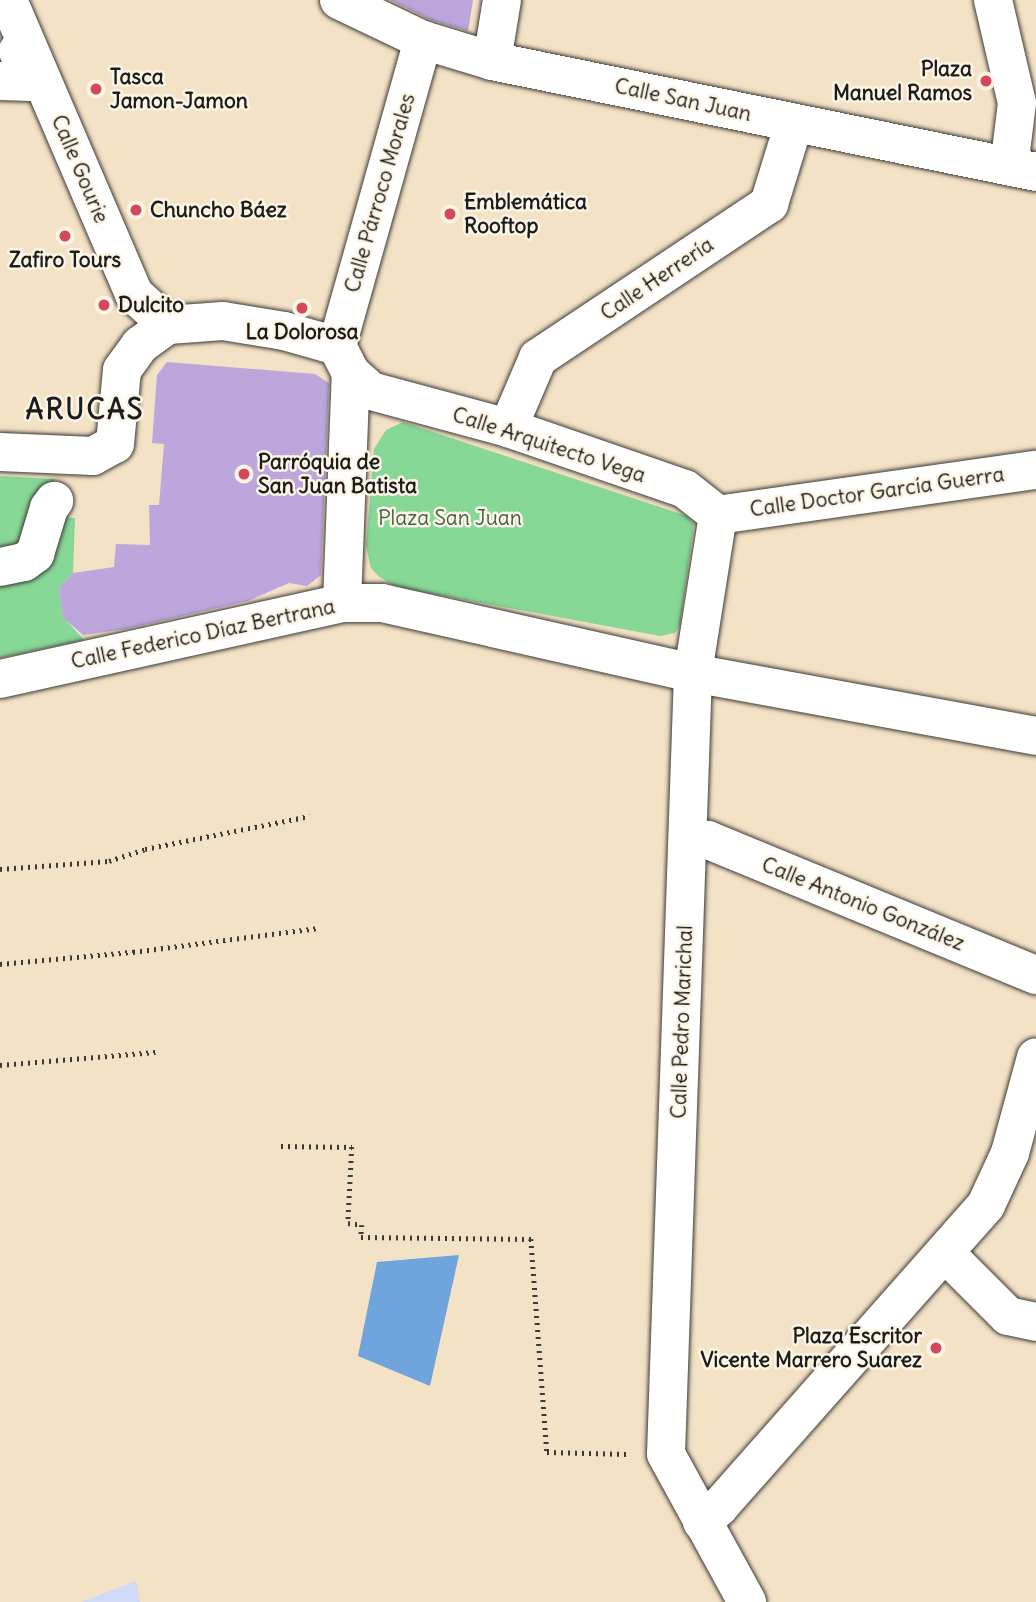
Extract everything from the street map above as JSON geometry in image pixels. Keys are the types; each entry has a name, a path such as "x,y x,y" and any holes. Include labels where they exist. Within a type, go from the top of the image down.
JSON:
{"street":[{"name":"Calle Gourie","path":"8,0 134,294 168,325"},
{"name":"Calle San Juan","path":"339,0 423,40 492,61 1022,170"},
{"path":"492,61 502,0"},
{"path":"993,0 1017,103 1022,170"},
{"path":"0,8 31,82 0,81"},
{"name":"Calle Párroco Morales","path":"342,603 353,370 423,40"},
{"name":"Calle Herrería","path":"508,428 538,358 769,204 794,123"},
{"name":"Calle Arquitecto Vega","path":"168,325 223,321 284,331 353,370 508,428 685,489 718,515"},
{"path":"0,452 93,456 115,444 122,370 140,345 168,325"},
{"name":"Calle Doctor García Guerra","path":"718,515 1036,470"},
{"path":"0,567 24,562 35,554 49,508 54,502"},
{"name":"Calle Pedro Marichal","path":"718,515 693,673 666,1454 747,1602"},
{"name":"Calle Federico Díaz Bertrana","path":"0,678 342,603 382,603 693,673 1036,736"},
{"name":"Calle Antonio González","path":"688,840 708,840 1036,975"},
{"path":"702,1522 719,1507 986,1205 1010,1153 1036,1057"},
{"path":"948,1251 955,1263 1008,1315 1036,1322"}],"path":[{"path":"0,869 109,861 145,849 310,816"},
{"path":"0,964 133,952 318,928"},
{"path":"0,1065 155,1052"},
{"path":"281,1146 352,1147 348,1223 362,1225 360,1237 531,1239 547,1452 666,1454"}],"shaded area":[{"path":"136,1581 140,1602 81,1602"}],"green space":[{"name":"Plaza San Juan","path":"403,422 687,516 694,524 680,625 675,633 660,636 396,587 378,576 371,568 366,546 374,449 386,430"},
{"path":"0,476 55,479 53,517 75,518 73,573 59,588 63,617 84,640 0,658"}],"water":[{"path":"459,1255 430,1386 358,1356 377,1262"}],"building":[{"path":"390,0 473,0 468,31 431,20"},
{"name":"Parróquia de San Juan Batista","path":"167,362 315,374 329,383 321,575 307,586 289,583 248,601 126,629 83,635 63,618 59,588 73,573 114,567 116,544 150,545 149,505 159,505 164,444 152,443 157,375"}],"place":[{"name":"Plaza Manuel Ramos","path":"986,81"},
{"name":"Tasca Jamon-Jamon","path":"96,89"},
{"name":"Chuncho Báez","path":"136,210"},
{"name":"Emblemática Rooftop","path":"450,214"},
{"name":"Zafiro Tours","path":"65,236"},
{"name":"Dulcito","path":"104,305"},
{"name":"La Dolorosa","path":"302,308"},
{"name":"Parróquia de San Juan Batista","path":"244,474"},
{"name":"Plaza Escritor Vicente Marrero Suarez","path":"936,1348"}],"district":[{"name":"ARUCAS","path":"85,409"}]}
